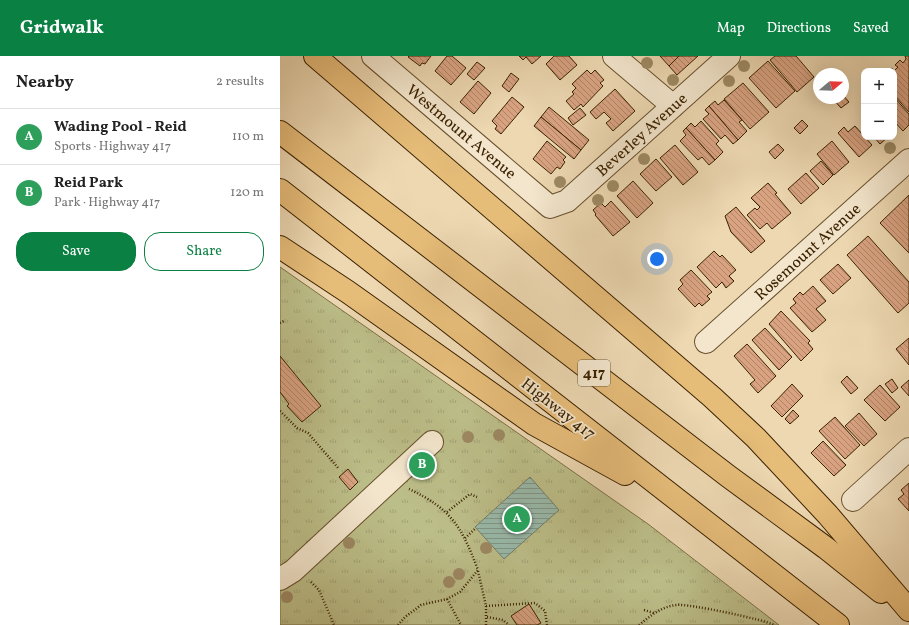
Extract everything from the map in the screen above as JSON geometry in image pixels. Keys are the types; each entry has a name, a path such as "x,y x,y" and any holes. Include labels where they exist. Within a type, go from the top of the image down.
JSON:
{"highway":[{"path":"315,56 712,397 756,438 823,509 909,610"},
{"name":"417","path":"280,132 722,471 826,548 909,613"},
{"name":"Highway 417","path":"280,190 682,505 838,625"},
{"path":"280,248 348,292 534,424 682,505"}],"street":[{"name":"Westmount Avenue","path":"373,56 550,207"},
{"path":"614,56 673,106"},
{"name":"Beverley Avenue","path":"550,207 568,201 729,56"},
{"name":"Rosemount Avenue","path":"706,342 909,160"},
{"path":"286,575 432,442"},
{"path":"853,500 909,449"}],"path":[{"path":"280,323 284,321"},
{"path":"280,411 297,428 308,433 339,469"},
{"path":"390,480 422,496 447,512 465,538 478,570 486,606 486,625"},
{"path":"447,512 470,494 477,497"},
{"path":"465,538 476,528"},
{"path":"398,625 405,617 421,605 447,599 466,587 478,570"},
{"path":"286,575 309,580 319,590 334,625"},
{"path":"447,599 461,625"},
{"path":"486,606 535,603 545,611 547,625"},
{"path":"639,625 655,613 677,604 692,606 774,625"},
{"path":"644,610 655,613"},
{"path":"487,617 503,620 509,625"}],"green space":[{"path":"280,267 648,524 779,625 280,625"}],"shaded area":[{"path":"530,477 559,510 504,559 475,527"}],"building":[{"path":"431,56 425,64 422,63 420,66 408,57"},
{"path":"447,56 452,56 466,68 451,85 435,71"},
{"path":"519,56 541,56 532,64 526,57 523,60"},
{"path":"554,56 569,56 577,65 560,80 546,64"},
{"path":"660,56 679,56 669,66"},
{"path":"679,56 698,56 677,75 669,66"},
{"path":"775,56 796,56 813,76 813,78 797,92 770,60"},
{"path":"905,56 909,56 909,112 897,98 898,67 895,65 900,60 903,63 906,59"},
{"path":"768,61 795,91 776,108 749,78"},
{"path":"477,62 485,68 474,80 467,74"},
{"path":"587,70 591,74 595,70 604,80 600,83 603,86 583,107 581,104 574,110 566,101 574,94 572,92 576,88 572,84"},
{"path":"511,73 519,79 509,92 502,86"},
{"path":"478,81 491,93 474,114 460,102"},
{"path":"743,83 769,112 750,129 724,99"},
{"path":"615,89 635,111 613,131 606,123 611,119 604,112 596,119 590,112"},
{"path":"512,97 524,107 501,134 495,129 497,126 492,121"},
{"path":"724,100 742,120 739,122 747,131 738,140 709,106 715,101 718,105"},
{"path":"897,100 909,114 909,125 903,131 897,124"},
{"path":"837,104 846,104 841,108"},
{"path":"709,106 738,140 733,144 725,135 721,139 703,119 709,114 705,110"},
{"path":"549,107 589,140 581,150 541,117"},
{"path":"580,108 586,115 573,125 568,118"},
{"path":"541,117 581,150 574,159 534,126"},
{"path":"802,120 808,126 800,134 794,128"},
{"path":"701,121 719,141 716,144 723,152 715,160 686,128 691,123 695,127"},
{"path":"855,126 861,133 861,140 868,140 872,145 859,157 838,133 844,127 848,132"},
{"path":"686,128 715,160 709,165 702,157 698,160 680,141 686,135 683,131"},
{"path":"877,140 885,140 880,144"},
{"path":"547,141 566,157 563,160 565,162 560,169 557,167 551,174 533,159"},
{"path":"832,141 849,162 834,175 817,154"},
{"path":"778,144 784,150 775,159 769,152"},
{"path":"675,145 698,172 683,185 660,158"},
{"path":"656,159 672,177 656,191 640,174"},
{"path":"821,161 833,175 823,185 810,171"},
{"path":"806,173 819,188 801,204 788,189"},
{"path":"633,181 653,203 637,218 617,196"},
{"path":"768,183 791,213 772,229 767,223 760,229 747,215 755,208 757,210 760,207 751,198"},
{"path":"909,195 909,253 880,223"},
{"path":"611,201 630,222 613,236 595,215 596,214 593,210 601,203 605,207"},
{"path":"736,207 765,241 751,253 731,232 725,216"},
{"path":"868,236 909,282 909,303 898,313 847,255"},
{"path":"714,251 720,257 722,255 736,270 729,276 734,281 726,288 722,282 716,288 697,267"},
{"path":"838,264 851,278 833,294 820,280"},
{"path":"691,270 712,292 707,296 710,299 702,306 699,303 695,307 678,289 683,284 680,280"},
{"path":"813,286 826,301 816,309 826,320 812,332 790,308 796,303 793,299 800,292 803,295"},
{"path":"781,311 810,341 808,343 813,349 801,361 769,324"},
{"path":"765,328 792,357 779,370 752,340"},
{"path":"909,338 909,365 896,349"},
{"path":"747,344 776,376 758,393 750,384 755,380 734,356"},
{"path":"280,356 321,406 302,422 287,406 289,404 280,392"},
{"path":"847,376 858,388 851,394 841,382"},
{"path":"892,379 898,388 892,393 885,384"},
{"path":"909,380 909,396 901,387"},
{"path":"792,384 803,396 782,417 771,406"},
{"path":"880,385 900,407 885,421 864,400"},
{"path":"793,410 799,416 790,424 785,419"},
{"path":"859,413 877,434 864,446 845,426"},
{"path":"835,417 860,445 845,459 819,431"},
{"path":"823,441 846,465 834,476 811,453"},
{"path":"348,469 358,482 350,490 339,477"},
{"path":"909,483 909,511 898,499 904,494 901,490"},
{"path":"529,604 541,623 537,625 517,625 511,616"}],"place":[{"name":"Reid Park","path":"422,465"},
{"name":"Wading Pool - Reid","path":"517,519"}]}
